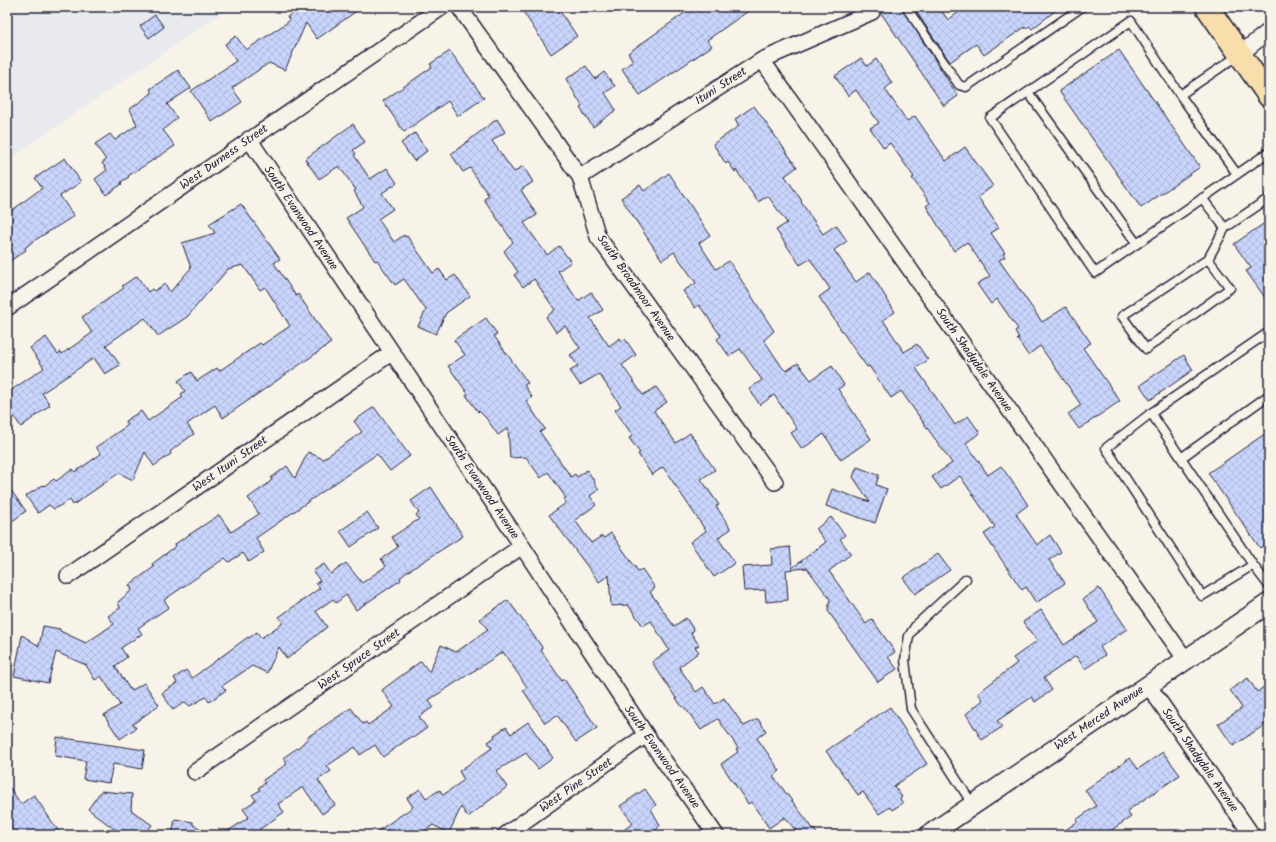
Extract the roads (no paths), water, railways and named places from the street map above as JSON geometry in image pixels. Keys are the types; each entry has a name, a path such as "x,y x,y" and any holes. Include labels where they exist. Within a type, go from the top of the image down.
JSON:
{"main road":[{"path":"1208,7 1269,96"}],"street":[{"name":"West Durness Street","path":"7,308 249,139 442,7"},
{"name":"South Broadmoor Avenue","path":"459,7 580,177 598,237 775,482"},
{"name":"Ituni Street","path":"580,177 762,60 872,12"},
{"path":"1240,54 1269,31"},
{"name":"South Shadydale Avenue","path":"762,60 1186,660"},
{"name":"South Evanwood Avenue","path":"249,139 391,353 522,546 646,735 716,835"},
{"name":"West Ituni Street","path":"68,576 391,353"},
{"name":"West Spruce Street","path":"195,772 522,546"},
{"name":"West Merced Avenue","path":"929,835 1269,603"},
{"name":"South Shadydale Avenue","path":"1148,685 1252,835"},
{"name":"West Pine Street","path":"505,835 646,735"}],"lane":[{"path":"906,7 959,85 966,87 1082,7"},
{"path":"1237,174 1180,95 1131,21 990,118 1095,273 1269,152"},
{"path":"1180,95 1240,54"},
{"path":"1028,92 1137,244"},
{"path":"1202,198 1225,228"},
{"path":"1208,259 1230,288 1146,349 1122,316 1208,259 1225,228 1269,198"},
{"path":"1253,565 1202,596 1106,448 1151,413 1269,332"},
{"path":"1181,458 1269,395"},
{"path":"1151,413 1253,565 1269,586"},
{"path":"966,579 916,625 909,636 905,660 911,709 973,805"}]}
